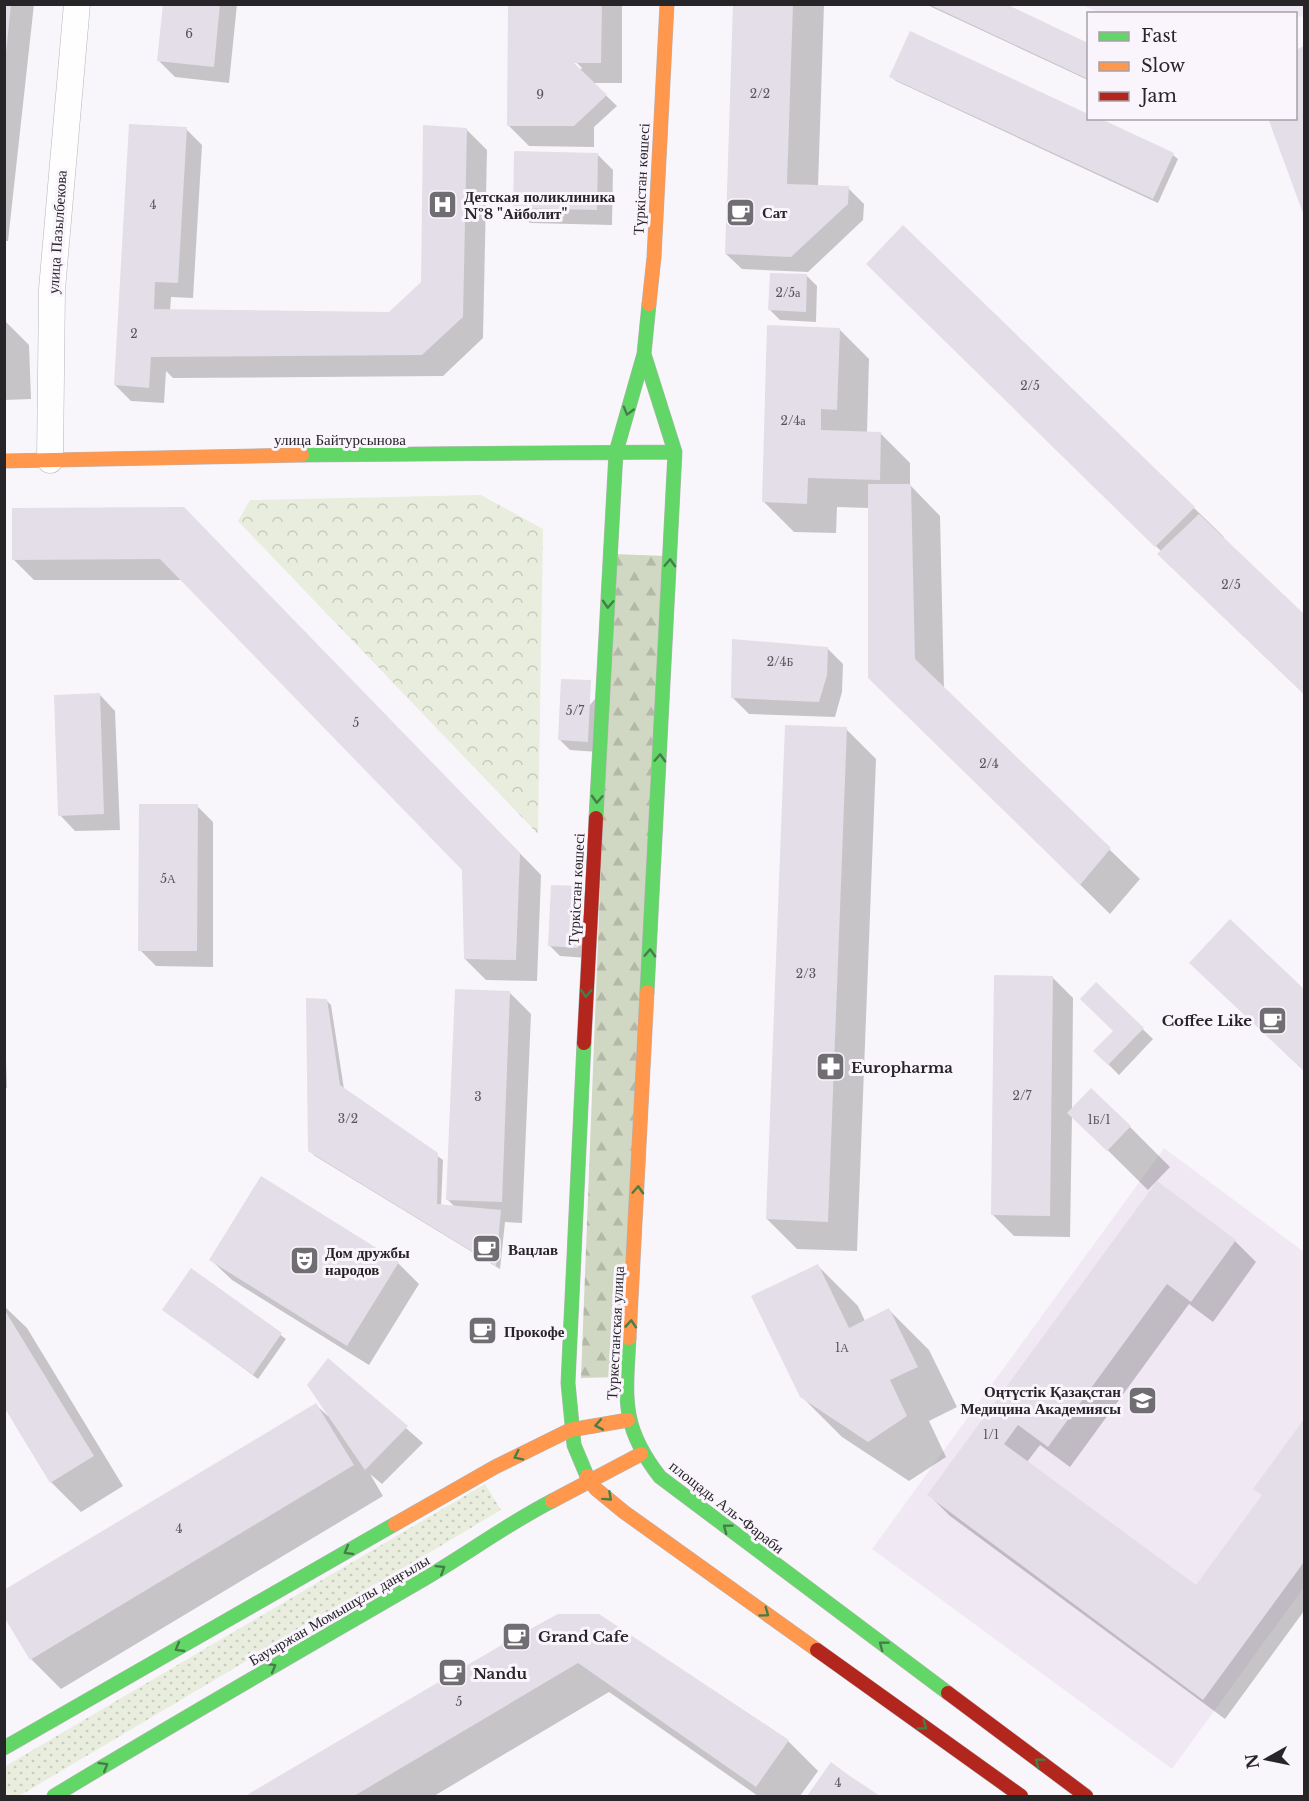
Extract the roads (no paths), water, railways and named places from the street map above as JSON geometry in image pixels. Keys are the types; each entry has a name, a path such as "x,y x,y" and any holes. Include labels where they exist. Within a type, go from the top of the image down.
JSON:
{"main road":[{"name":"Түркістан көшесі","path":"570,1430 568,1383 588,958 616,452 644,354 654,257 668,4"},
{"name":"Түркістан көшесі","path":"636,1248 675,452 644,354"},
{"name":"улица Байтурсынова","path":"4,461 182,456 675,452"},
{"name":"Туркестанская улица","path":"628,1420 627,1382 636,1248"},
{"path":"4,1748 495,1467 570,1430 628,1420"},
{"name":"площадь Аль-Фараби","path":"628,1420 641,1454 660,1477 1086,1797"},
{"path":"570,1430 576,1455 589,1481 633,1519 1021,1797"},
{"name":"Бауыржан Момышұлы даңғылы","path":"54,1797 143,1742 435,1573 523,1516 641,1454"}],"street":[{"name":"улица Пазылбекова","path":"51,460 52,289 77,4"}],"place":[{"name":"Детская поликлиника №8 \"Айболит\"","path":"443,205"},
{"name":"Сат","path":"741,212"},
{"name":"Coffee Like","path":"1273,1020"},
{"name":"Europharma","path":"830,1067"},
{"name":"Вацлав","path":"487,1249"},
{"name":"Дом дружбы народов","path":"304,1261"},
{"name":"Прокофе","path":"483,1331"},
{"name":"Оңтүстік Қазақстан Медицина Академиясы","path":"1142,1400"},
{"name":"Grand Cafe","path":"517,1636"},
{"name":"Nandu","path":"452,1673"}]}
